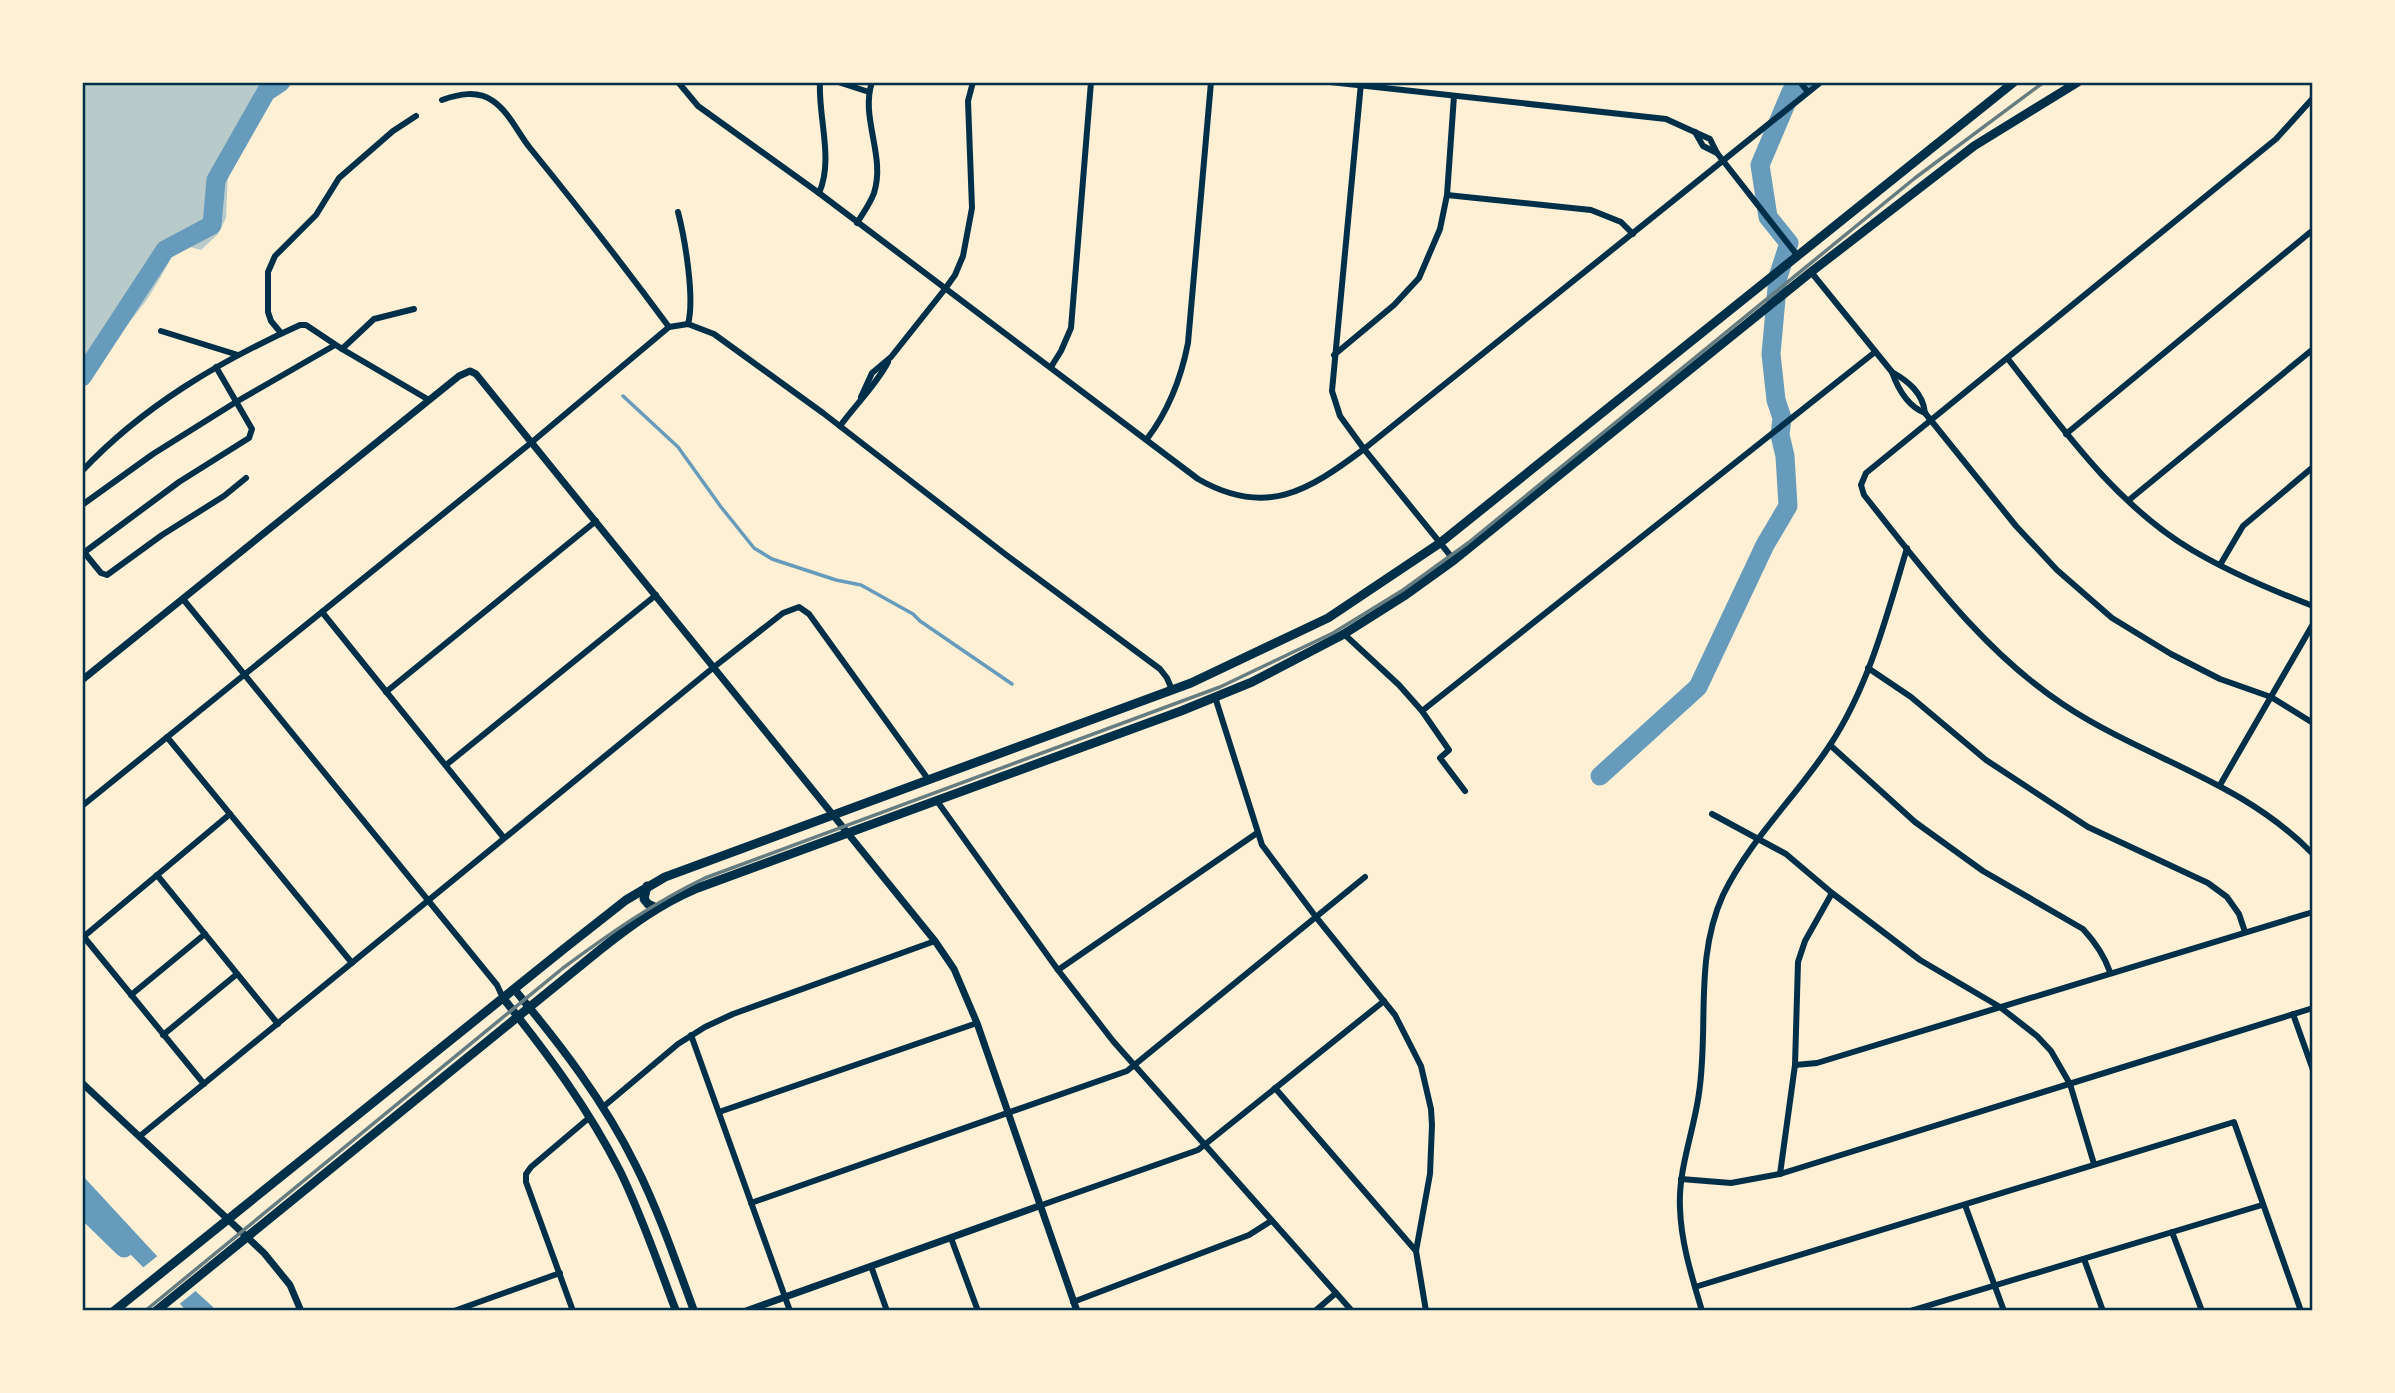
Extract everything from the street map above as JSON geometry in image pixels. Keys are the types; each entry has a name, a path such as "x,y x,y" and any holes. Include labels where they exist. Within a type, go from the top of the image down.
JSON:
{"main road":[{"path":"114,1311 514,989 647,886 833,813 1172,690 1243,660 1328,618 1440,542 2014,82"},
{"path":"157,1310 529,1007 657,908 695,889 1215,698 1344,634 1404,596 1454,560 1811,272 1980,141 2077,82"},
{"path":"647,886 644,899 657,908"},
{"path":"631,896 643,901 643,917"},
{"path":"514,989 555,1039 603,1107 636,1165 694,1311"},
{"path":"503,998 544,1049 590,1117 621,1172 676,1311"}],"street":[{"path":"678,82 698,106 819,193 1198,479 1217,490 1258,499 1275,499 1314,484 1364,449 1821,82"},
{"path":"819,193 823,186 824,169 820,82"},
{"path":"838,82 869,92"},
{"path":"857,223 874,193 877,172 869,92 872,82"},
{"path":"840,426 861,397 879,380 891,357 945,289 963,256 972,208 968,101 973,82"},
{"path":"1051,367 1072,328 1091,82"},
{"path":"1147,439 1171,401 1182,374 1188,343 1211,82"},
{"path":"1331,82 1666,119 1695,132 1703,146 1717,153 1797,255"},
{"path":"1800,82 1808,92"},
{"path":"1361,84 1332,391 1340,416 1454,560"},
{"path":"442,100 474,94 483,96 501,107 522,139 609,245 669,327"},
{"path":"1334,355 1394,305 1419,278 1440,229 1447,195 1454,96"},
{"path":"2313,97 2276,139 1866,473 1861,485 1864,495 1980,635 2016,668 2063,705 2111,732 2220,785 2273,817 2313,854"},
{"path":"281,333 271,321 268,312 268,272 275,256 316,215 339,178 393,131 416,116"},
{"path":"1447,195 1591,210 1621,222 1633,234"},
{"path":"678,212 686,257 690,310 688,324"},
{"path":"2066,434 2313,230"},
{"path":"1811,272 1892,372 1906,380 1924,401 1925,413"},
{"path":"82,505 153,454 236,402 339,347 374,319 414,309"},
{"path":"82,806 532,442 669,327 688,324 714,334 840,426 1005,554 1160,669 1172,690"},
{"path":"82,471 136,419 216,367 300,325 306,325 429,400"},
{"path":"161,331 238,355"},
{"path":"2129,500 2313,349"},
{"path":"1422,711 1875,352"},
{"path":"2008,359 2096,468 2164,531 2191,550 2245,579 2313,606"},
{"path":"216,367 252,429 249,438 157,497 83,552 101,573 107,575 162,535 224,496 246,478"},
{"path":"82,680 459,376 470,371 481,379 935,941 958,977 977,1023 1077,1311"},
{"path":"1892,372 1897,388 1915,409 1925,413 2016,526 2057,570 2112,618 2195,666 2220,679 2271,698 2313,723"},
{"path":"2220,565 2243,526 2313,467"},
{"path":"386,692 596,522"},
{"path":"1702,1311 1681,1229 1681,1179 1700,1091 1705,954 1711,928 1737,869 1830,745 1857,697 1907,548"},
{"path":"446,765 656,595"},
{"path":"183,599 497,985 503,998"},
{"path":"140,1136 783,613 799,607 809,614 928,779"},
{"path":"322,612 504,838"},
{"path":"2220,785 2313,624"},
{"path":"1344,634 1399,685 1422,711 1449,750 1440,758 1465,791"},
{"path":"1868,668 1911,697 1986,760 2088,827 2208,883 2227,897 2239,914 2245,932"},
{"path":"1215,698 1257,833 1277,868 1403,1027 1421,1066 1431,1109 1432,1153 1416,1251 1426,1311"},
{"path":"167,737 352,963"},
{"path":"1830,745 1934,836 1983,871 2083,929 2096,943 2110,972"},
{"path":"937,801 1058,970 1134,1066 1352,1311"},
{"path":"204,1084 83,938 230,814"},
{"path":"1712,814 1786,853 1832,893 1920,960 2018,1020 2044,1044 2064,1071 2094,1164"},
{"path":"1058,970 1257,833"},
{"path":"156,875 278,1024"},
{"path":"751,1203 1112,1078 1134,1066 1365,877"},
{"path":"1780,1174 1795,1065 1798,962 1805,941 1832,893"},
{"path":"1795,1065 1816,1063 2313,912"},
{"path":"131,995 205,934"},
{"path":"603,1107 691,1035 733,1014 935,941"},
{"path":"163,1035 237,974"},
{"path":"497,985 514,989"},
{"path":"746,1311 1190,1154 1384,1001"},
{"path":"1681,1179 1731,1183 1780,1174 2313,1008"},
{"path":"2292,1014 2313,1070"},
{"path":"719,1112 977,1023"},
{"path":"691,1035 790,1311"},
{"path":"82,1083 281,1273 296,1296 301,1311"},
{"path":"1275,1088 1416,1251"},
{"path":"573,1311 526,1182 526,1174 530,1167 590,1117"},
{"path":"1695,1287 2234,1122 2301,1311"},
{"path":"1965,1205 2004,1311"},
{"path":"1910,1311 2262,1205"},
{"path":"1073,1302 1249,1235 1271,1221"},
{"path":"2172,1232 2202,1311"},
{"path":"951,1238 978,1311"},
{"path":"2084,1259 2103,1311"},
{"path":"871,1266 887,1311"},
{"path":"454,1311 559,1273"},
{"path":"1315,1311 1336,1293"}],"shaded area":[{"path":"82,82 281,82 266,92 251,135 228,170 226,218 218,234 201,250 179,244 146,301 82,383"}],"water":[{"path":"82,1175 156,1255 213,1307 214,1311 187,1311 82,1206"}],"pier":[{"path":"160,1254 198,1289 177,1306 140,1270"}],"waterway":[{"path":"82,377 165,250 212,225 216,180 266,92 281,82"},
{"path":"1600,776 1698,687 1765,545 1788,506 1785,456 1780,435 1782,418 1776,400 1771,354 1778,277 1789,243 1768,217 1760,165 1791,92 1806,82"},
{"path":"623,396 678,447 754,548 772,559 836,580 861,585 913,614 1012,684"},
{"path":"82,1207 124,1248"}],"railway":[{"path":"145,1311 563,968 649,908 705,878 1220,687 1333,633 1403,590 1468,543 1915,178 2044,82"}]}
